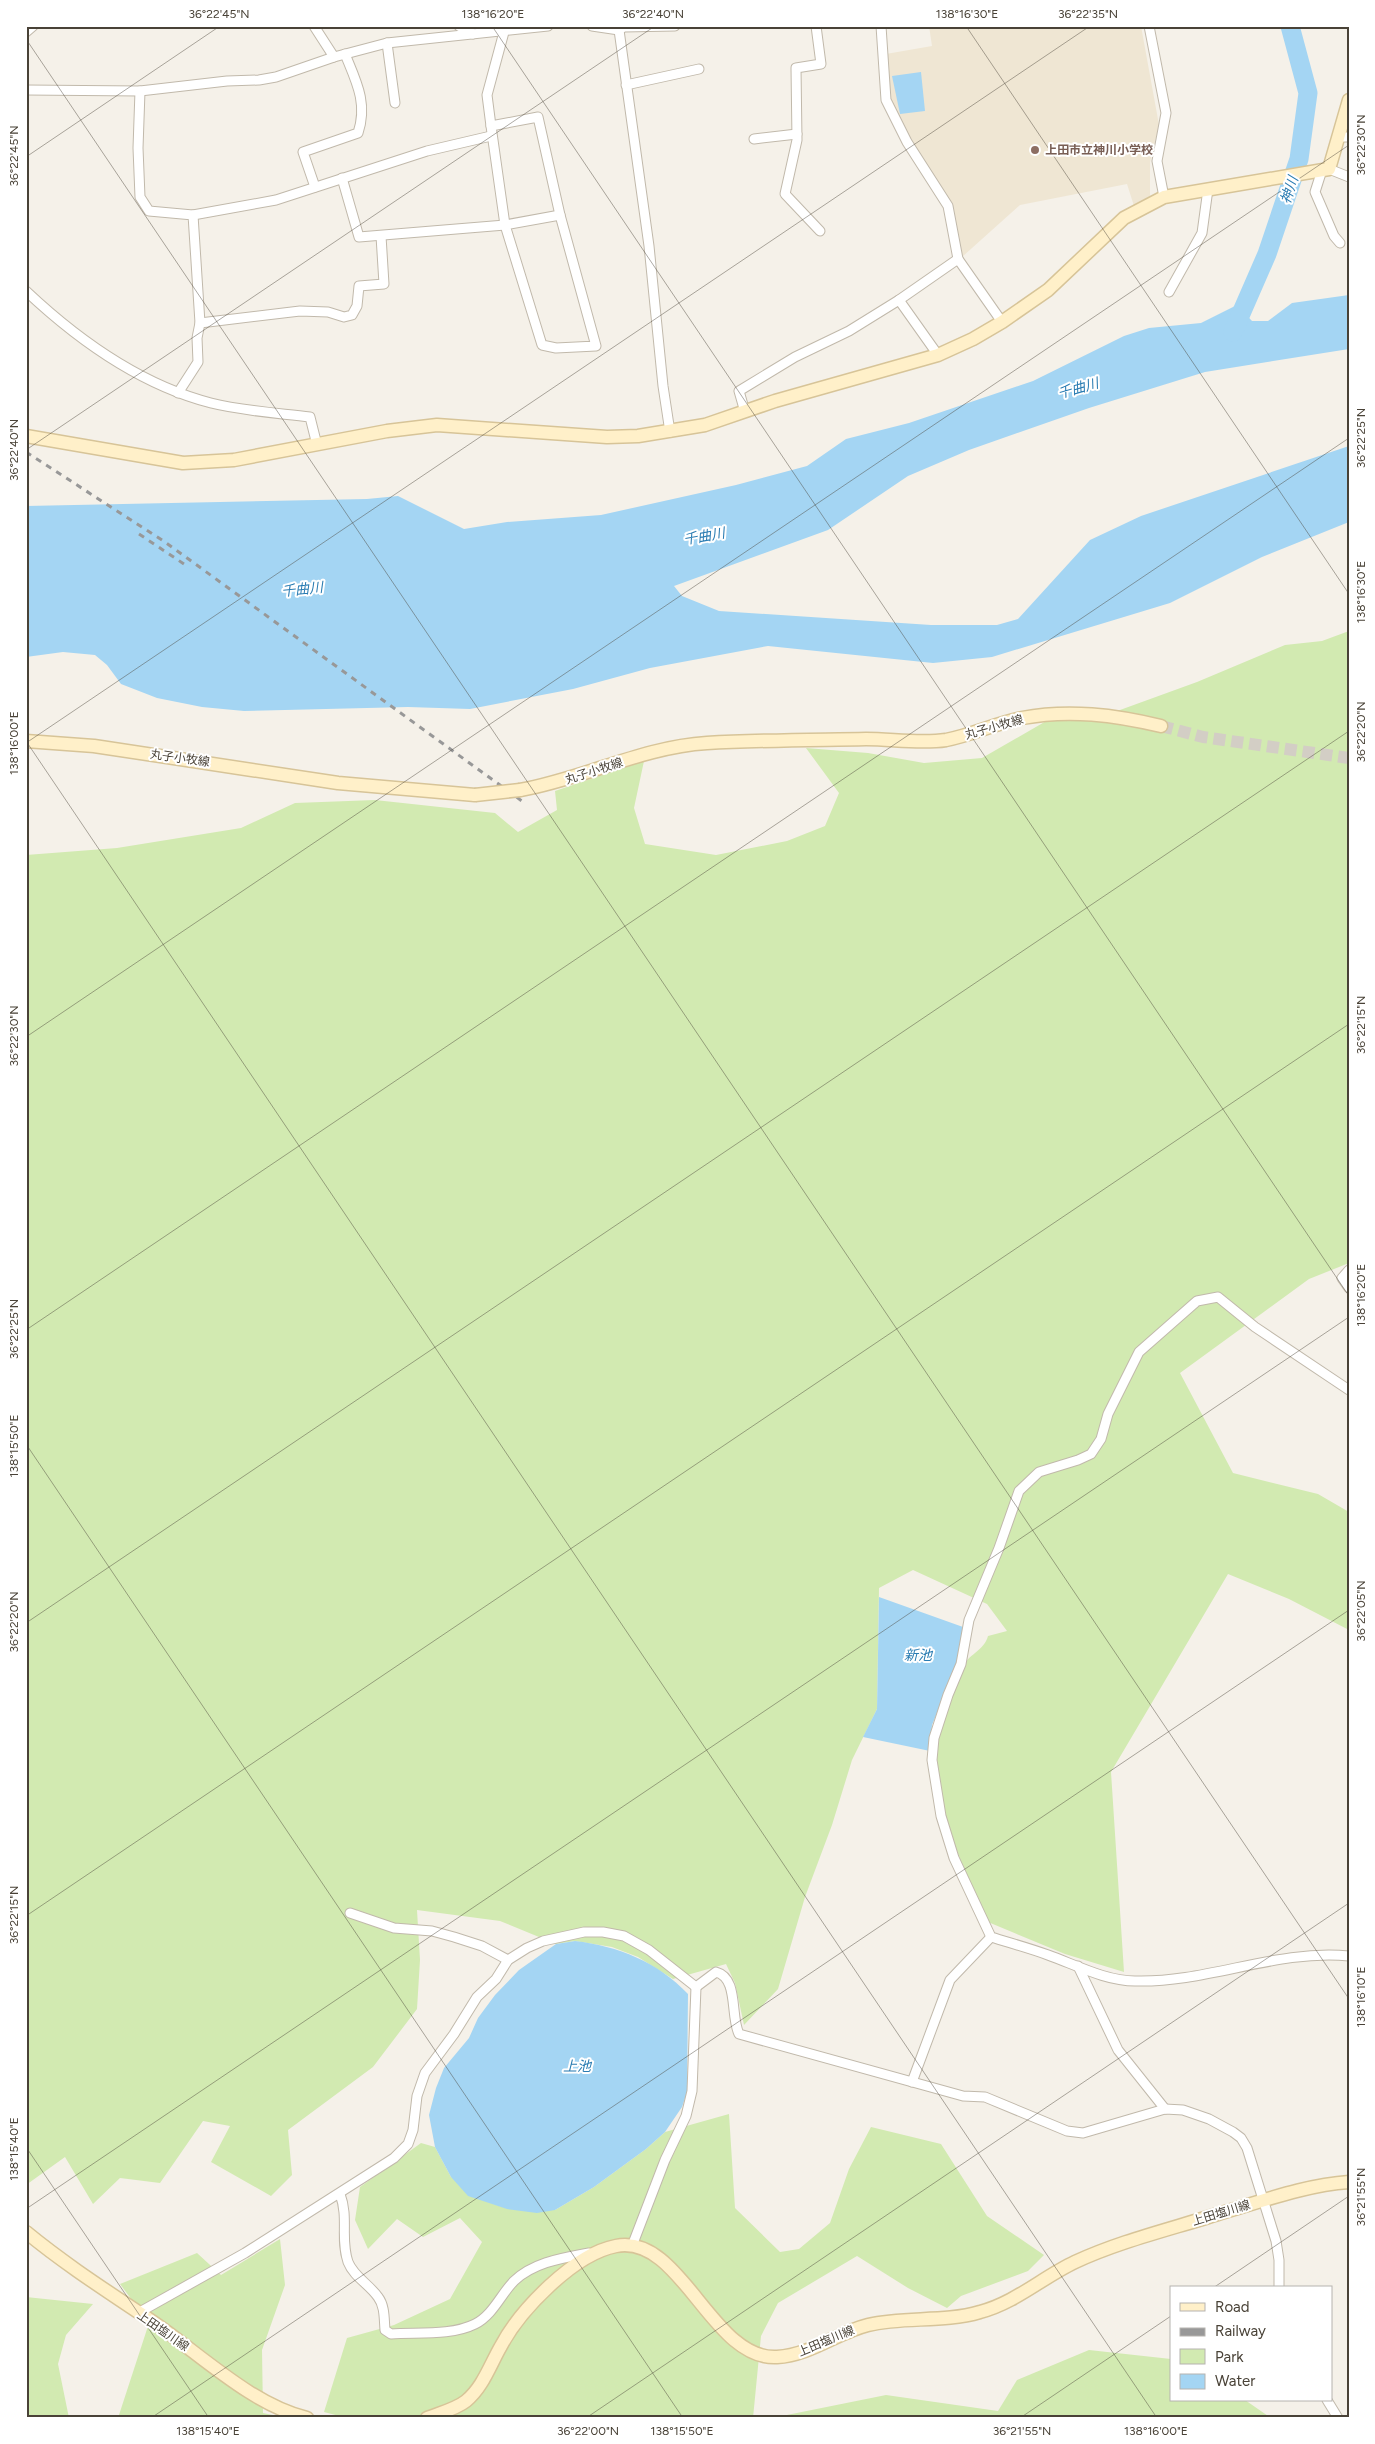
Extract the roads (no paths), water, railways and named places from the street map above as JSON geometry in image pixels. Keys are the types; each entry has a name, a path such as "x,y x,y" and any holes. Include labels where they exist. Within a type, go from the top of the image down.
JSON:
{"street":[{"path":"26,32 34,26"},
{"path":"314,26 334,57"},
{"path":"459,26 473,34"},
{"path":"26,90 140,91 227,81 259,80 276,77 334,57 386,43 548,26"},
{"path":"592,26 619,30 624,27 675,26"},
{"path":"816,26 821,64 796,68 797,134 785,194 820,232"},
{"path":"881,26 886,100 907,142 948,206 958,259 1002,322"},
{"path":"1149,26 1166,113 1157,161 1164,197"},
{"path":"619,30 649,246 663,386 670,432"},
{"path":"491,126 538,117 560,214 596,346 556,348 542,345 504,225 491,136 487,95 504,32"},
{"path":"386,43 395,103"},
{"path":"315,187 303,152 358,133 363,119 362,94 345,54"},
{"path":"626,84 699,69"},
{"path":"140,91 138,148 140,197 149,211 193,215 276,200 427,151 491,136"},
{"path":"1340,242 1334,236 1315,192 1344,137 1349,100"},
{"path":"754,139 797,134"},
{"path":"26,436 183,463 234,460 387,430 437,426 607,437 670,432 705,424 774,401 938,355 1002,322 1048,290 1124,218 1164,197 1325,170 1349,177"},
{"path":"342,178 359,237 504,225 560,214"},
{"path":"1169,292 1202,233 1209,189"},
{"path":"178,393 198,362 197,338 200,323 193,215"},
{"path":"200,323 300,311 328,312 344,317 352,315 357,306 359,286 384,284 380,236"},
{"path":"745,412 739,391 795,357 850,331 958,259"},
{"path":"26,290 46,309 135,374 178,393 212,403 310,417 317,445"},
{"path":"899,300 938,355"},
{"name":"丸子小牧線","path":"26,741 94,746 354,785 475,795 554,784 660,751 706,743 866,739 928,741 963,736 1022,718 1056,714 1102,714 1161,726"},
{"path":"1349,1270 1342,1278 1349,1288"},
{"path":"1349,1390 1255,1327 1218,1297 1209,1297 1197,1301 1139,1352 1108,1414 1100,1439 1091,1454 1039,1472 1019,1491 999,1548 969,1620 961,1664 948,1695 934,1738 932,1760 941,1816 954,1858 991,1937 1101,1974 1133,1982 1167,1981 1251,1966 1289,1956 1326,1954 1349,1956"},
{"path":"350,1913 394,1928 432,1931 454,1937 482,1946 508,1960"},
{"path":"138,2313 245,2253 394,2158 408,2144 413,2130 417,2096 425,2073 454,2034 477,1997 496,1979 508,1960 543,1940 584,1932 603,1932 624,1936 640,1943 696,1987"},
{"path":"912,2082 950,1980 991,1937"},
{"path":"1078,1966 1118,2050 1165,2110"},
{"path":"696,1987 716,1972 723,1974 729,1982 735,2026 739,2034 963,2096 985,2097 1068,2131 1083,2133 1173,2108 1193,2113 1222,2125 1241,2138 1247,2148 1276,2241 1279,2260 1279,2286"},
{"path":"340,2194 345,2208 344,2242 348,2263 359,2278 379,2297 384,2311 385,2330 391,2334 449,2330 476,2324 495,2306 514,2281 534,2267 617,2246 632,2246 665,2160 686,2116 692,2092 696,1987"},
{"name":"上田塩川線","path":"632,2246 660,2259 738,2344 755,2354 776,2357 793,2355 816,2347 853,2329 872,2324 937,2319 980,2312 1013,2298 1039,2280 1079,2260 1115,2246 1263,2201 1320,2186 1349,2182"},
{"name":"上田塩川線","path":"26,2232 50,2252 278,2409 307,2418"},
{"path":"427,2418 466,2401 483,2382 514,2325 544,2291 597,2252"},
{"path":"1328,2402 1338,2418"}],"water":[{"path":"921,72 925,111 900,114 892,76"},
{"name":"千曲川","path":"1349,295 1349,349 1205,372 1089,408 969,450 908,476 828,530 674,586 682,596 719,611 931,625 997,625 1018,619 1090,540 1141,516 1349,446 1349,522 1262,557 1170,603 992,657 933,663 768,646 650,668 573,689 470,709 408,707 244,711 202,707 157,698 121,684 107,665 95,655 63,652 26,657 26,506 367,499 398,496 464,529 507,522 601,515 736,485 807,466 846,439 909,423 1033,381 1124,336 1149,328 1201,323 1237,305 1252,321 1268,321 1292,303"},
{"name":"新池","path":"879,1597 963,1627 958,1662 932,1725 930,1751 863,1737 877,1709"},
{"name":"上池","path":"575,1941 607,1947 636,1957 664,1973 688,1994 687,2092 682,2107 665,2132 646,2149 594,2187 555,2210 537,2213 507,2209 468,2196 451,2177 435,2147 429,2115 436,2088 444,2068 469,2038 478,2018 495,1995 519,1970 556,1944"}],"waterway":[{"name":"神川","path":"1233,332 1267,254 1299,159 1308,93 1290,26"}],"tunnel":[{"path":"1161,726 1203,737 1349,758"}],"railway":[{"path":"26,452 165,542 526,804"},
{"path":"139,534 187,566"}],"place":[{"name":"上田市立神川小学校","path":"1035,150"}]}
